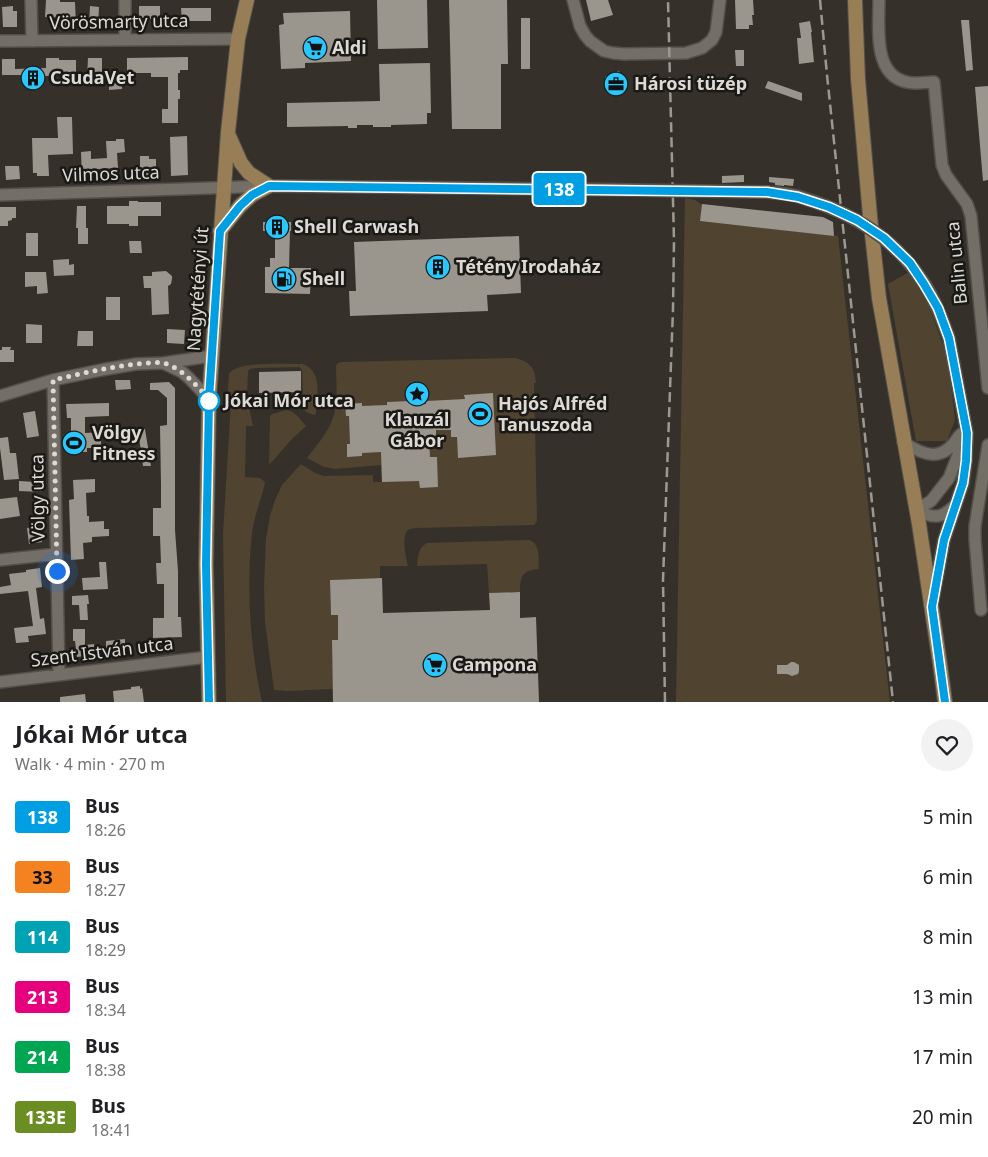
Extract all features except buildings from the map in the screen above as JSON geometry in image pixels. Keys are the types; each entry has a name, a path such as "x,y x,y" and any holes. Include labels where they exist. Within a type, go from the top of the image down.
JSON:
{"main road":[{"name":"Nagytétényi út","path":"209,702 206,564 209,399 228,132 238,39 247,0"},
{"path":"855,0 858,79 879,298 932,607 945,702"},
{"path":"220,231 240,206 252,195 269,186 249,173 241,163 228,132"}],"street":[{"path":"31,0 32,40"},
{"path":"125,0 125,40"},
{"path":"573,0 580,26 590,41 604,51 624,54 686,53 698,51 712,40 716,32 720,0"},
{"name":"Balin utca","path":"879,0 880,50 882,60 888,71 903,81 916,83 934,82 942,165 946,175 967,204 971,216 988,388"},
{"name":"Vörösmarty utca","path":"0,41 238,39"},
{"name":"Vilmos utca","path":"0,195 269,186 767,192 798,197 829,207 857,220 884,238 910,263 938,308 949,338 961,405"},
{"path":"0,396 77,374 136,364 212,356"},
{"path":"163,362 182,372 209,399"},
{"name":"Völgy utca","path":"53,380 59,674"},
{"path":"916,510 931,501 949,478 958,455 961,432 961,405"},
{"path":"932,607 944,540 963,483 967,433 961,405"},
{"path":"903,442 929,454 939,454 954,444 961,432"},
{"path":"981,610 975,540 988,446"},
{"path":"916,510 928,516 936,517 949,511 956,504"},
{"path":"0,560 56,554"},
{"name":"Szent István utca","path":"0,682 208,657"}],"shaded area":[{"path":"685,198 695,200 702,205 701,221 838,236 890,702 676,702"},
{"path":"909,272 924,292 948,359 955,420 947,441 916,441 888,284"},
{"path":"515,358 531,366 536,383 534,383 537,521 534,525 410,529 406,533 404,542 408,566 380,566 380,578 330,580 331,615 338,615 338,640 332,640 333,689 274,690 265,622 264,585 266,539 270,516 282,485 301,464 315,473 324,476 373,475 373,482 382,482 381,465 335,469 324,467 307,458 325,434 335,412 337,392 336,366 338,363"},
{"path":"303,364 314,372 316,378 318,392 315,415 302,409 299,405 298,393 303,393 302,371 300,367 256,368 248,371 247,395 250,394 250,412 253,426 246,426 245,477 260,478 265,482 252,530 249,576 252,640 262,702 226,702 223,534 231,402 227,404 229,374 235,369 249,365"},
{"path":"286,410 295,414 306,426 269,465 270,416"},
{"path":"529,540 537,548 539,569 529,571 523,575 520,592 489,593 487,564 417,566 420,550 427,543"}],"railway":[{"path":"665,702 663,580 674,241 668,0"},
{"path":"820,0 893,702"}],"bus line":[{"name":"138","path":"209,702 206,564 209,399 220,231 240,206 252,195 269,186 767,192 798,197 829,207 857,220 884,238 910,263 938,308 949,338 967,433 963,483 944,540 932,607 945,702"}],"place":[{"name":"Aldi","path":"315,48"},
{"name":"CsudaVet","path":"33,78"},
{"name":"Hárosi tüzép","path":"616,84"},
{"name":"Shell Carwash","path":"277,227"},
{"name":"Tétény Irodaház","path":"438,267"},
{"name":"Shell","path":"284,279"},
{"name":"Klauzál Gábor","path":"417,394"},
{"name":"Jókai Mór utca","path":"209,401"},
{"name":"Hajós Alfréd Tanuszoda","path":"480,414"},
{"name":"Völgy Fitness","path":"74,443"},
{"name":"Campona","path":"435,665"}],"route":[{"path":"57,571 53,380 136,364 163,362 188,377 209,401"}]}
